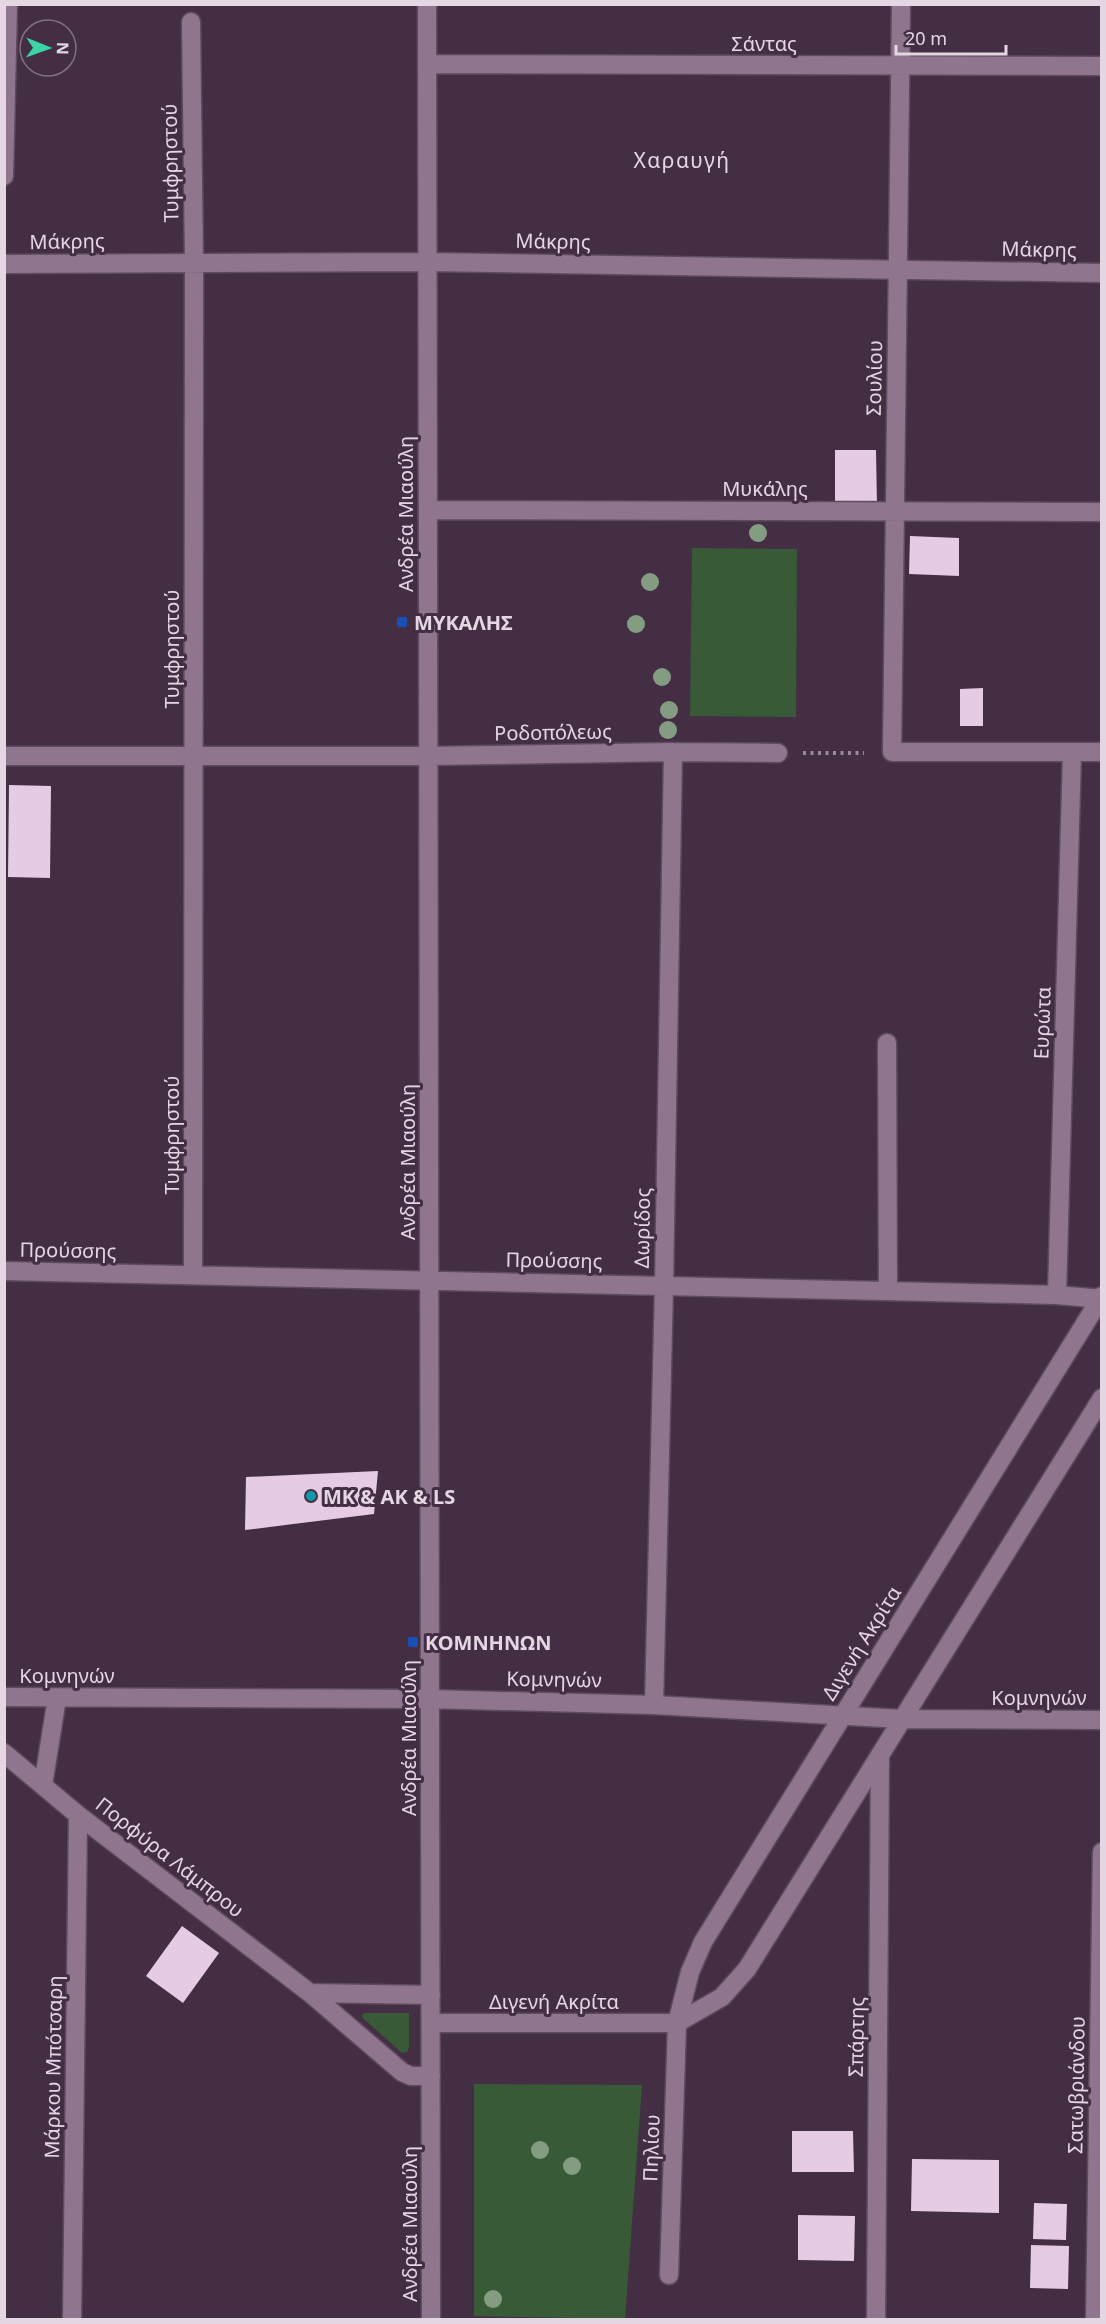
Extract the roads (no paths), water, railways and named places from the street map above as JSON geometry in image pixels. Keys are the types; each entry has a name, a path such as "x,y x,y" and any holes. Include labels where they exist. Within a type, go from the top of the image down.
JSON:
{"street":[{"path":"4,176 8,4"},
{"name":"Ανδρέα Μιαούλη","path":"427,4 431,2319"},
{"name":"Σουλίου","path":"902,4 892,753 1072,752"},
{"name":"Τυμφρηστού","path":"191,22 194,262 193,1275"},
{"name":"Σάντας","path":"427,64 1101,66"},
{"name":"Μάκρης","path":"4,264 427,262 1101,273"},
{"name":"Μυκάλης","path":"428,510 1101,512"},
{"path":"1072,752 1101,752"},
{"name":"Ευρώτα","path":"1058,1295 1072,752"},
{"name":"Δωρίδος","path":"654,1705 673,753"},
{"name":"Ροδοπόλεως","path":"4,756 778,753"},
{"path":"886,1043 888,1291"},
{"name":"Προύσσης","path":"4,1271 664,1285 1101,1298"},
{"name":"Διγενή Ακρίτα","path":"677,2023 690,1972 703,1942 1101,1298"},
{"name":"Διγενή Ακρίτα","path":"431,2024 677,2023 722,1997 747,1969 1101,1398"},
{"name":"Κομνηνών","path":"4,1697 430,1699 654,1705 902,1719 1101,1720"},
{"path":"43,1785 57,1698"},
{"name":"Πορφύρα Λάμπρου","path":"4,1753 78,1815 310,1993 402,2072 411,2076 431,2076"},
{"name":"Σπάρτης","path":"876,2319 880,1755"},
{"name":"Μάρκου Μπότσαρη","path":"72,2319 78,1815"},
{"name":"Σατωβριάνδου","path":"1095,2319 1101,1852"},
{"path":"310,1993 431,1995"},
{"name":"Πηλίου","path":"669,2275 677,2023"}],"place":[{"name":"ΜΥΚΑΛΗΣ","path":"402,622"},
{"name":"MK & AK & LS","path":"311,1496"},
{"name":"ΚΟΜΝΗΝΩΝ","path":"413,1642"}],"district":[{"name":"Χαραυγή","path":"682,160"}]}
